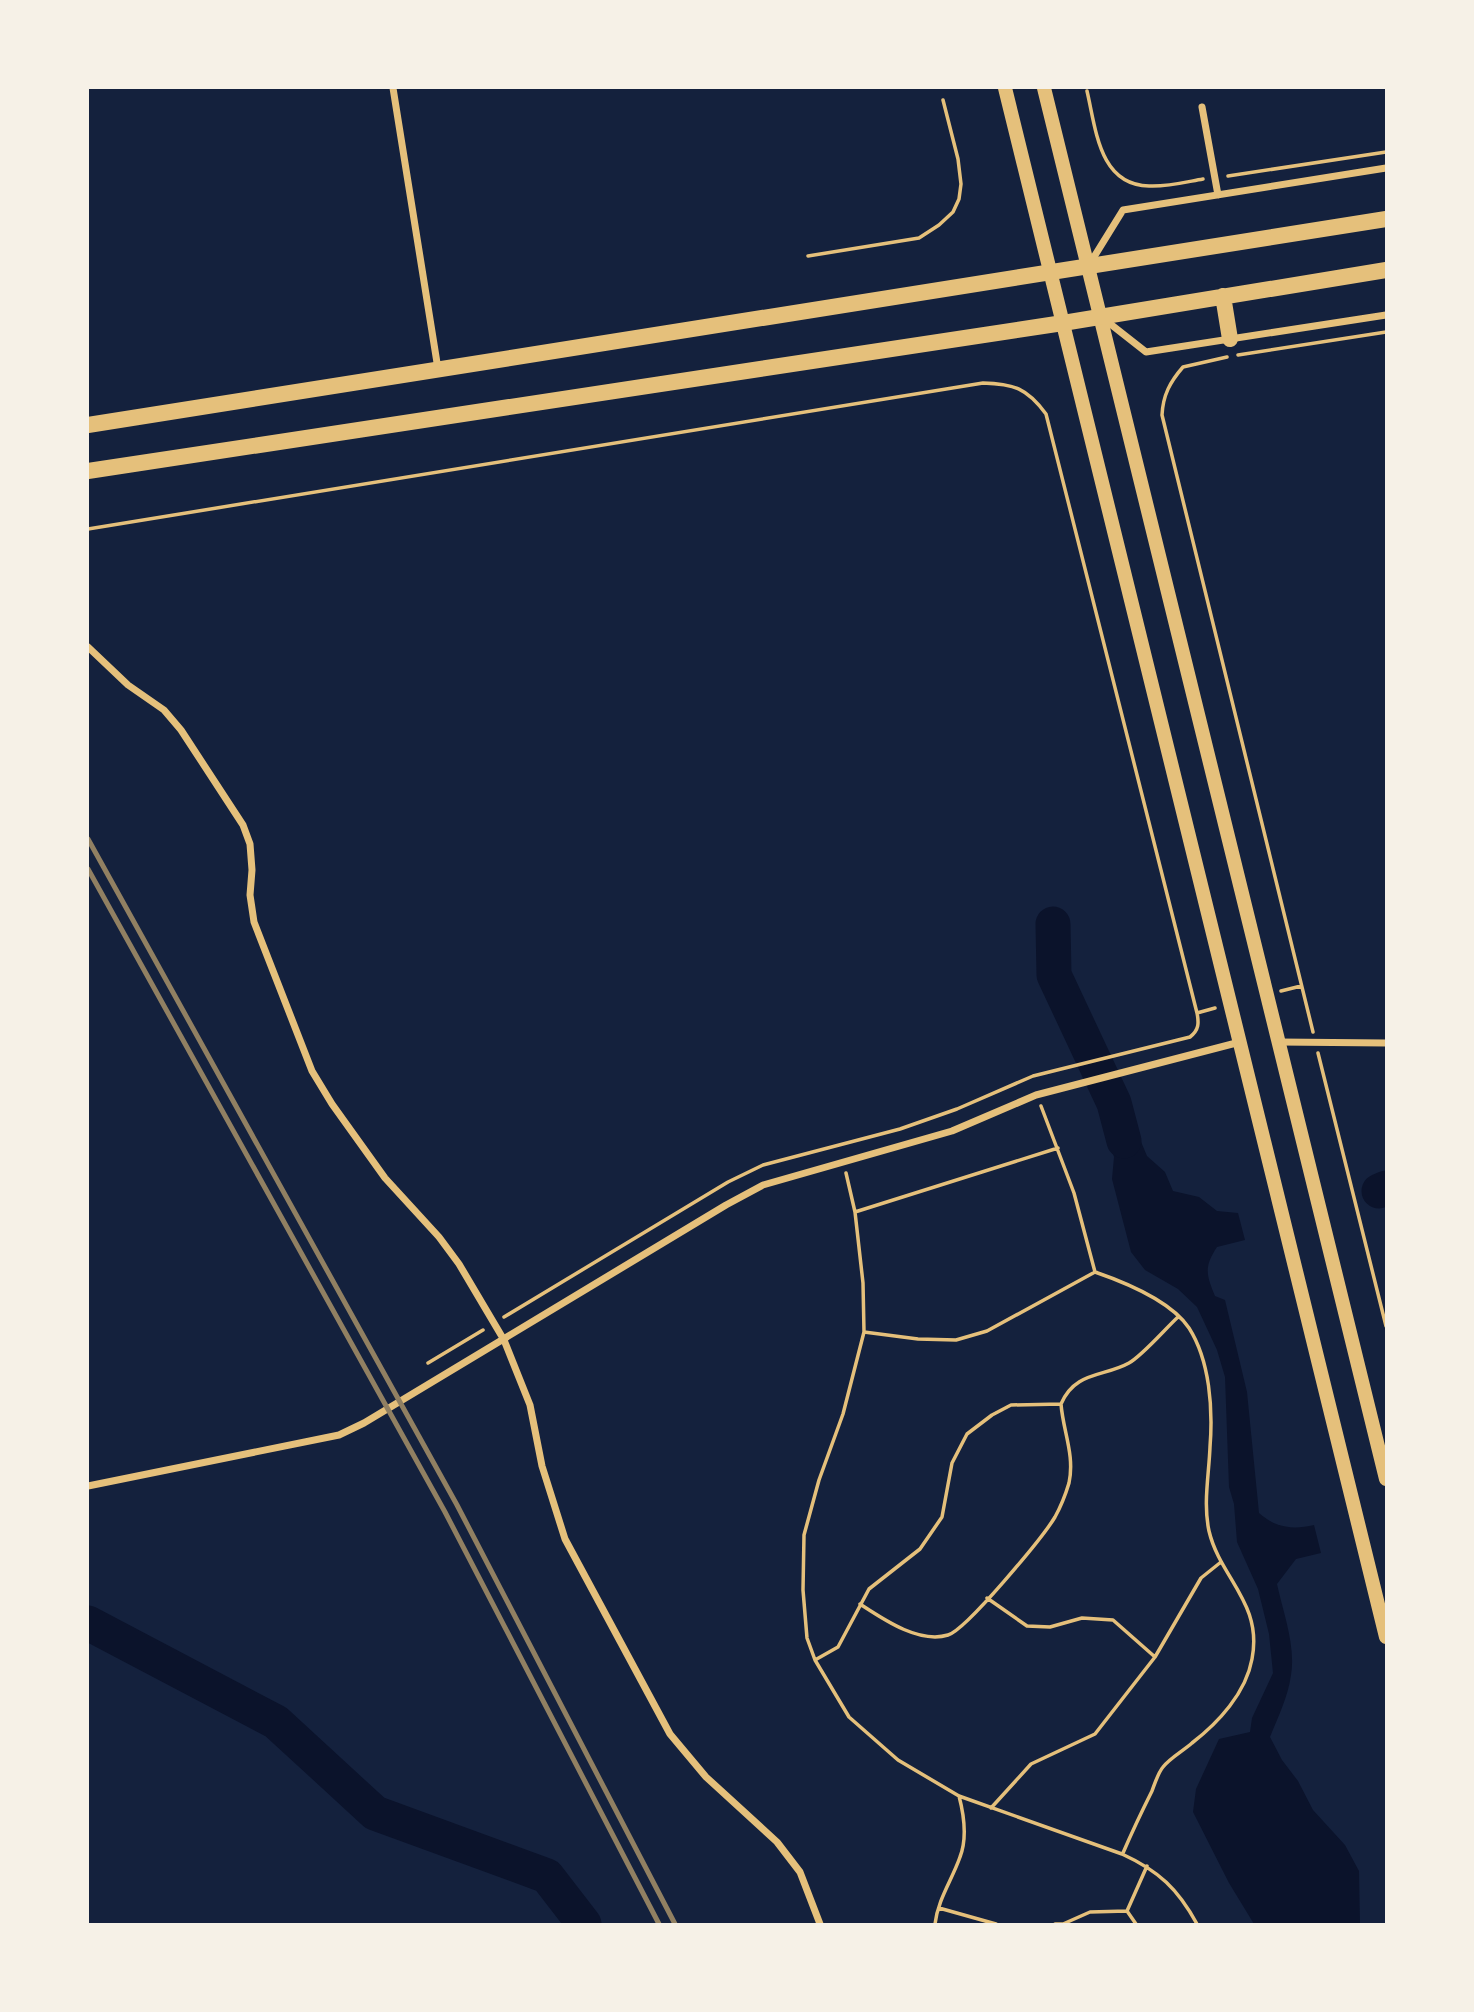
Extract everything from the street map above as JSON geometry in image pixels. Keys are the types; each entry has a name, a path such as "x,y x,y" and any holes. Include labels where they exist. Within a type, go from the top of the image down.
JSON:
{"main road":[{"path":"1005,88 1387,1637"},
{"path":"1044,88 1387,1479"},
{"path":"88,425 1387,219"},
{"path":"88,471 1063,323 1387,270"},
{"path":"1223,296 1230,339"}],"street":[{"path":"393,88 438,369"},
{"path":"1202,107 1218,195"},
{"path":"1088,266 1123,210 1387,168"},
{"path":"1100,317 1146,352 1387,315"},
{"path":"88,648 128,685 164,710 181,730 243,825 250,844 253,870 250,895 254,922 312,1071 331,1104 384,1178 439,1237 459,1264 504,1340 530,1405 542,1466 565,1539 666,1727 706,1777 778,1842 800,1872 820,1924"},
{"path":"88,1486 339,1435 364,1423 763,1185 952,1131 1036,1095 1240,1042"},
{"path":"1279,1042 1387,1044"}],"path":[{"path":"1087,91 1105,162 1117,176 1130,183 1149,187 1387,152"},
{"path":"808,256 919,238 953,212 959,199 961,184 958,159 943,100"},
{"path":"1387,332 1196,362 1183,367 1172,381 1163,402 1162,415 1387,1326"},
{"path":"88,529 961,386 1005,384 1027,391 1046,414 1050,428 1197,1013 1198,1027 1190,1037"},
{"path":"1036,1095 1074,1193 1095,1272"},
{"path":"855,1212 1058,1148"},
{"path":"843,1161 855,1212 863,1283 864,1332 842,1414 819,1480 804,1535 803,1590 807,1639 815,1660 849,1717 898,1760 959,1796 1122,1854 1148,1866 1184,1900 1197,1924"},
{"path":"864,1332 918,1339 956,1340 988,1331 1095,1272 1130,1285 1161,1302 1188,1327 1201,1356 1208,1387 1211,1438 1207,1507 1209,1532 1221,1562 1245,1600 1253,1628 1252,1659 1239,1694 1205,1733 1163,1767 1122,1854"},
{"path":"860,1604 892,1626 933,1637 950,1635 968,1621 1034,1546 1056,1516 1069,1483 1072,1453 1063,1423 1062,1404 1066,1392 1088,1376 1130,1363 1178,1318"},
{"path":"815,1660 838,1647 869,1589 920,1549 942,1517 952,1463 967,1434 992,1415 1011,1405 1062,1404"},
{"path":"991,1808 1031,1764 1095,1734 1155,1657 1201,1578 1221,1562"},
{"path":"987,1598 1027,1626 1050,1627 1082,1618 1113,1620 1155,1657"},
{"path":"935,1924 946,1885 961,1855 964,1816 959,1796"},
{"path":"1127,1911 1148,1866"},
{"path":"939,1908 996,1924"},
{"path":"1055,1924 1063,1924 1090,1912 1127,1911"},
{"path":"1127,1911 1136,1924"}],"water":[{"path":"1126,1090 1134,1125 1147,1156 1165,1172 1173,1191 1199,1197 1217,1211 1238,1213 1245,1240 1217,1247 1208,1265 1208,1271 1215,1296 1225,1300 1247,1392 1259,1513 1272,1522 1285,1526 1314,1525 1321,1553 1296,1559 1277,1584 1290,1641 1292,1664 1288,1691 1270,1737 1313,1810 1345,1845 1359,1871 1360,1924 1254,1924 1229,1883 1193,1812 1196,1789 1219,1739 1250,1732 1252,1718 1273,1673 1269,1634 1258,1589 1237,1542 1234,1504 1229,1487 1225,1377 1217,1350 1197,1307 1178,1289 1145,1270 1131,1252 1112,1179 1114,1157 1097,1098"}],"waterway":[{"path":"1053,924 1054,975 1114,1103 1124,1141"},
{"path":"1379,1191 1386,1188"},
{"path":"88,1623 276,1722 375,1813 547,1876 584,1924"}],"railway":[{"path":"88,839 457,1505 675,1924"},
{"path":"88,869 445,1512 659,1924"}]}
